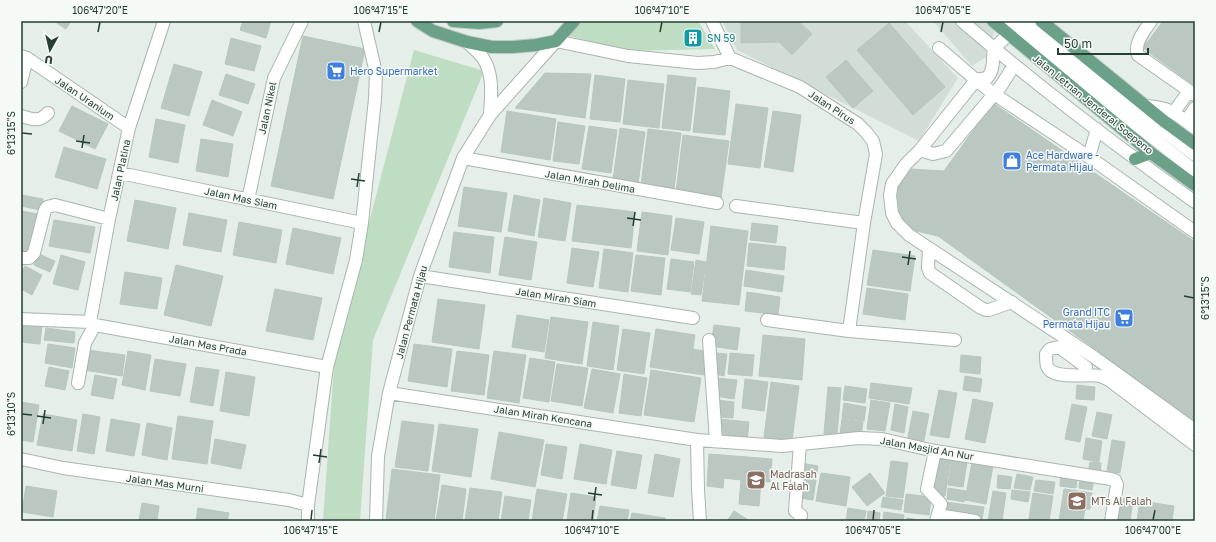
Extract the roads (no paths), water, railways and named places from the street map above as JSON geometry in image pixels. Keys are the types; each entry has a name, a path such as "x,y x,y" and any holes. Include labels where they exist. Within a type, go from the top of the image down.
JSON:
{"main road":[{"path":"453,21 498,21"},
{"name":"Jalan Permata Hijau","path":"416,22 433,31 467,42 492,47 513,47 556,41 574,21"},
{"name":"Jalan Letnan Jenderal Soepeno","path":"993,21 1008,27 1151,152 1195,185"},
{"path":"1041,21 1195,144"},
{"path":"1135,159 1151,152"}],"street":[{"name":"Jalan Platina","path":"78,383 85,343 92,324 110,218 129,128 164,21"},
{"name":"Jalan Nikel","path":"248,200 274,78 302,21"},
{"path":"308,521 308,505 327,367 356,260 362,223 376,93 376,73 364,21"},
{"path":"556,41 628,56 698,63 714,62 730,58 712,21"},
{"path":"962,21 1014,65 1135,159 1195,202"},
{"path":"1025,21 1086,71 1195,155"},
{"path":"1151,21 1139,40 1137,48 1138,55 1192,93 1174,112"},
{"path":"1195,171 1114,107 1008,27 994,48 991,74 988,78 976,80 920,150 906,164 892,184 890,195 892,213 896,223 909,235 1156,398 1195,430"},
{"name":"Jalan Permata Hijau","path":"376,521 378,456 389,393 420,276 463,158 490,115 556,41"},
{"name":"Jalan Permata Hijau","path":"467,42 482,57 489,68 492,85 490,115"},
{"path":"939,48 994,94 1089,157 1195,232"},
{"name":"Jalan Uranium","path":"24,57 129,128"},
{"path":"21,82 24,57"},
{"name":"Jalan Pirus","path":"730,58 800,86 858,124 873,141 876,154 864,223 849,330"},
{"path":"920,150 932,154 946,151 1001,86 1014,65"},
{"path":"1146,106 1164,108 1174,112 1191,125 1195,108"},
{"path":"21,116 38,120 43,119 48,113"},
{"path":"1089,157 1097,129"},
{"name":"Jalan Mirah Delima","path":"463,158 717,203"},
{"name":"Jalan Mas Siam","path":"120,173 362,223"},
{"path":"21,258 29,258 34,253 42,220 47,207 55,205 110,218"},
{"path":"736,206 864,223"},
{"path":"929,248 928,268 930,273 981,308 989,310 1012,302"},
{"name":"Jalan Mirah Siam","path":"420,276 693,318"},
{"name":"Jalan Mas Prada","path":"21,319 92,324 327,367"},
{"path":"767,320 849,330 954,340"},
{"path":"709,340 716,441"},
{"path":"1094,357 1082,372 1109,380 1195,446"},
{"name":"Jalan Mirah Kencana","path":"389,393 697,440"},
{"name":"Jalan Masjid An Nur","path":"697,440 782,446 859,438 882,439 936,451 1113,479 1117,485 1111,521"},
{"path":"697,440 700,521"},
{"path":"800,444 795,511 801,515 800,521"},
{"path":"936,451 927,490 941,504 937,518 975,521"},
{"name":"Jalan Mas Murni","path":"21,459 63,468 289,500 308,505"}],"place":[{"name":"SN 59","path":"693,38"},
{"name":"Hero Supermarket","path":"336,71"},
{"name":"Ace Hardware - Permata Hijau","path":"1012,161"},
{"name":"Grand ITC Permata Hijau","path":"1124,318"},
{"name":"Madrasah Al Falah","path":"756,480"},
{"name":"MTs Al Falah","path":"1077,501"}]}
